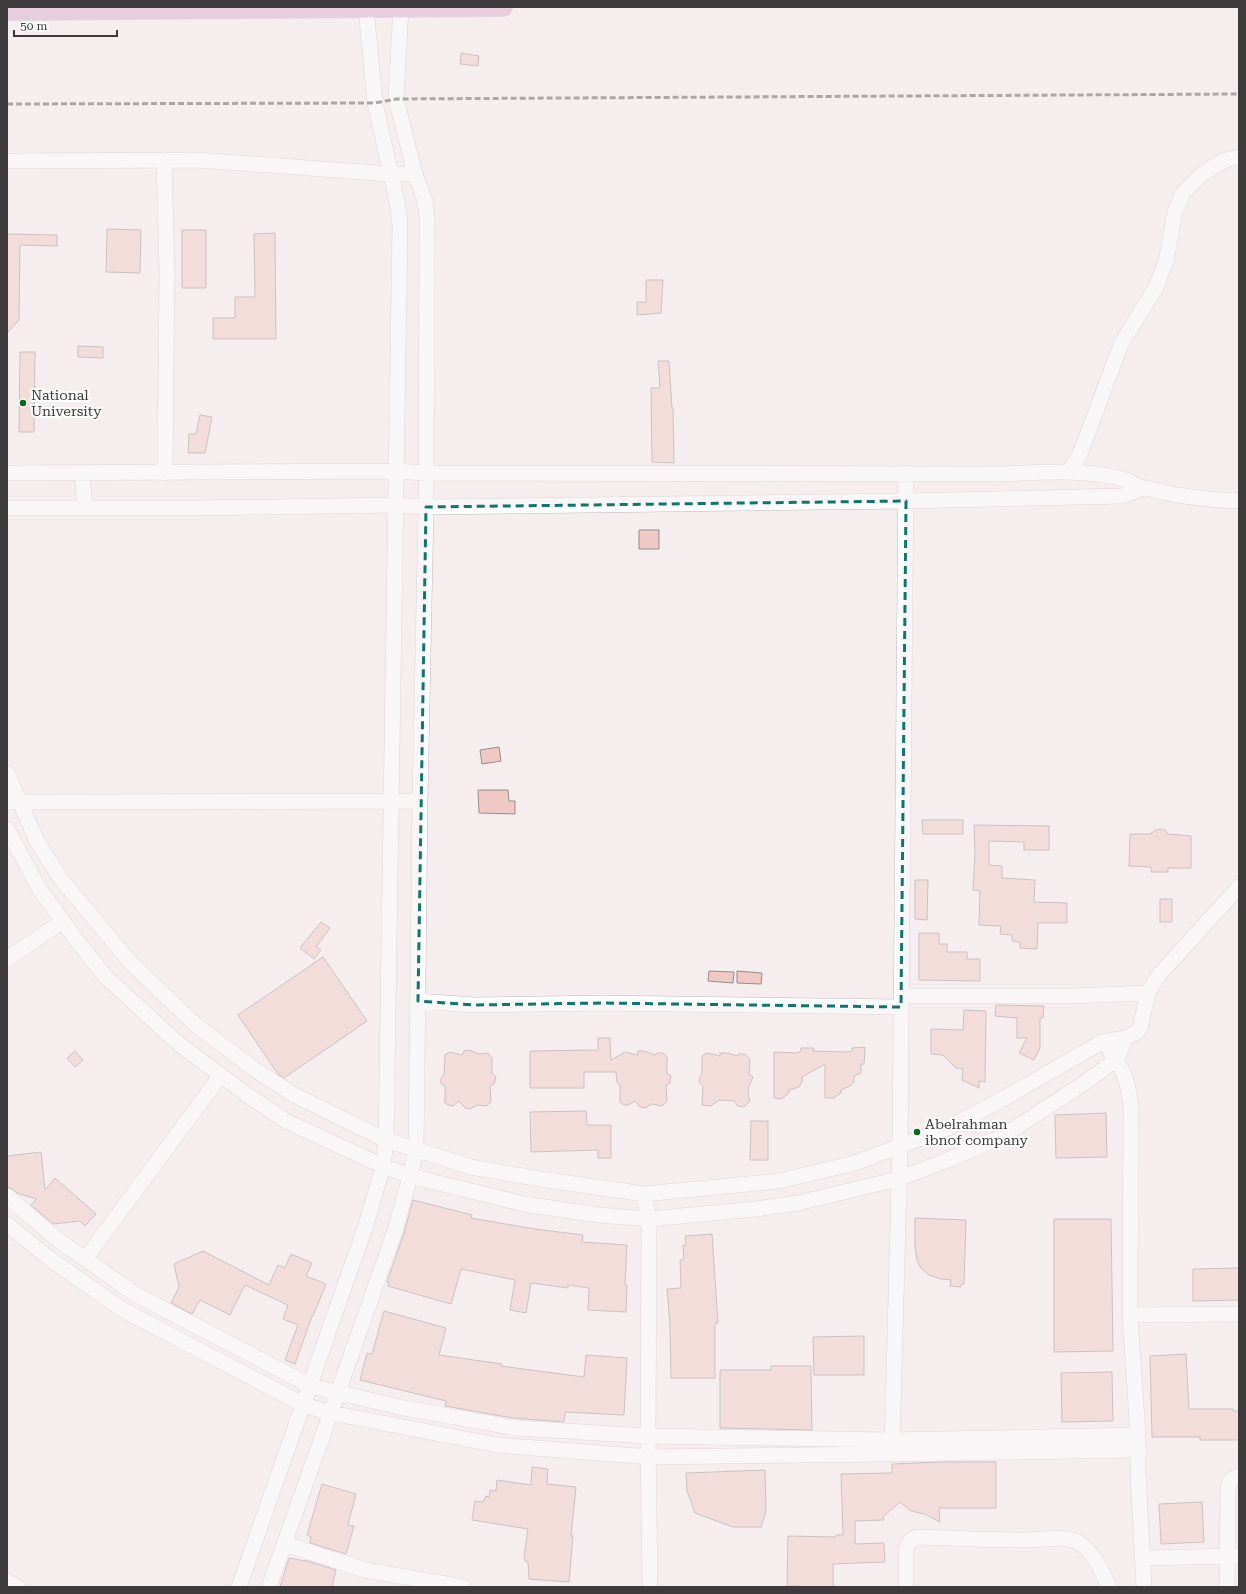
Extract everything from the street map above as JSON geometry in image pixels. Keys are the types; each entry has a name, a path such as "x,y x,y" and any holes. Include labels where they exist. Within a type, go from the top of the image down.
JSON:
{"main road":[{"path":"7,11 503,7"}],"street":[{"path":"270,1587 395,1231 416,1150 420,801 426,507 426,218 425,201 415,174 396,99 401,7"},
{"path":"239,1587 366,1225 383,1166 386,1140 400,224 398,206 375,103 366,8"},
{"path":"1069,472 1080,454 1121,344 1156,287 1166,262 1175,212 1183,193 1202,174 1225,160 1239,157"},
{"path":"164,160 167,271 165,473"},
{"path":"7,161 198,160 390,174 415,174"},
{"path":"7,473 396,471 426,473 1001,474 1069,472 1120,478 1144,488 1217,500 1239,501"},
{"path":"82,473 85,508"},
{"path":"892,1447 900,1147 906,473"},
{"path":"7,508 396,505 426,507 906,501 1122,496 1144,488"},
{"path":"7,773 13,802 60,878 130,962 196,1025 254,1069 294,1095 386,1140 416,1150 471,1167 540,1179 644,1194 779,1181 855,1163 948,1128 1001,1100 1102,1042 1126,1038 1137,1032 1140,1028 1148,993 1158,976 1239,887"},
{"path":"13,802 420,801"},
{"path":"7,829 40,890 106,977 179,1044 221,1075 286,1121 383,1166 410,1176 524,1204 598,1215 649,1219 756,1209 798,1203 898,1179 946,1161 1001,1137 1080,1086 1117,1059 1126,1038"},
{"path":"7,959 63,921"},
{"path":"418,1001 480,1006 601,1003 901,1001 1148,993"},
{"path":"1102,1042 1117,1059 1122,1069 1129,1088 1131,1109 1130,1315 1139,1442 1144,1587"},
{"path":"85,1259 221,1075"},
{"path":"644,1194 649,1219 648,1436 650,1587"},
{"path":"7,1196 58,1240 134,1294 310,1386 399,1407 516,1428 648,1436 892,1447"},
{"path":"7,1224 50,1259 123,1310 304,1405 331,1412 497,1445 649,1457 892,1447 1139,1442"},
{"path":"1130,1315 1239,1314"},
{"path":"1227,1587 1233,1556 1228,1488 1231,1480 1239,1476"},
{"path":"906,1587 906,1549 910,1541 916,1537 1069,1540 1080,1543 1090,1553 1101,1569 1109,1587"},
{"path":"285,1544 365,1570 463,1587"},
{"path":"1142,1558 1233,1556"},
{"path":"7,1581 18,1587"}],"highlighted area":[{"path":"906,501 901,1007 601,1003 474,1005 418,1001 426,507"}],"building":[{"path":"461,53 479,56 478,66 460,64"},
{"path":"107,229 141,230 140,273 106,272"},
{"path":"182,230 206,230 206,288 182,288"},
{"path":"275,233 276,339 213,339 213,318 235,318 235,297 255,297 254,234"},
{"path":"7,234 57,235 57,246 20,245 19,320 7,333"},
{"path":"646,280 663,280 661,313 637,315 637,302 646,302"},
{"path":"78,346 103,347 103,358 78,357"},
{"path":"20,352 35,352 34,432 19,432"},
{"path":"658,361 669,361 673,408 674,463 652,462 651,388 660,388"},
{"path":"200,415 212,417 205,453 188,453 189,434 196,434"},
{"path":"639,530 659,530 659,549 639,549"},
{"path":"499,747 501,761 482,764 480,750"},
{"path":"478,790 508,790 509,801 515,801 515,814 479,813"},
{"path":"922,820 963,820 963,834 923,834"},
{"path":"974,825 1049,826 1049,850 1024,850 1024,842 989,841 989,865 1002,866 1002,878 1035,880 1034,902 1067,903 1067,923 1038,923 1037,949 1020,948 1020,942 1012,941 1012,935 1000,934 1001,926 979,925 980,891 973,890 975,853"},
{"path":"1161,829 1165,830 1168,834 1191,836 1191,868 1168,868 1168,872 1151,872 1151,867 1129,866 1130,834 1150,834"},
{"path":"915,880 928,880 927,920 915,919"},
{"path":"1160,899 1172,899 1172,922 1160,922"},
{"path":"321,922 330,928 316,947 321,950 314,959 300,948"},
{"path":"919,933 939,933 939,944 947,944 947,952 967,952 967,959 980,959 980,981 919,980"},
{"path":"323,957 367,1021 284,1078 278,1074 238,1015"},
{"path":"709,971 734,972 733,983 708,981"},
{"path":"737,971 762,973 761,984 737,983"},
{"path":"996,1005 1044,1006 1043,1018 1040,1018 1040,1048 1034,1060 1019,1053 1027,1038 1017,1038 1017,1018 995,1016"},
{"path":"964,1010 986,1011 985,1082 979,1081 979,1088 962,1080 963,1069 956,1068 943,1055 931,1054 931,1029 963,1030"},
{"path":"598,1038 610,1038 611,1060 625,1052 638,1055 638,1051 644,1051 655,1055 657,1053 663,1053 667,1057 667,1073 671,1076 670,1083 666,1085 667,1101 662,1106 652,1104 645,1108 640,1107 635,1101 628,1105 624,1105 620,1102 620,1085 617,1083 616,1072 584,1072 584,1088 530,1088 530,1051 598,1050"},
{"path":"865,1047 864,1064 861,1064 861,1073 854,1076 854,1082 850,1086 841,1090 841,1093 834,1098 825,1098 825,1064 802,1077 802,1082 799,1087 789,1090 789,1093 781,1099 774,1098 774,1052 796,1053 800,1052 801,1048 814,1048 813,1051 848,1052 852,1051 852,1048"},
{"path":"469,1050 479,1054 488,1053 492,1058 492,1073 496,1077 494,1084 490,1086 491,1102 486,1106 477,1105 470,1109 465,1108 459,1101 453,1106 445,1103 445,1086 441,1084 441,1078 444,1075 445,1055 450,1052 462,1055 464,1051"},
{"path":"75,1051 83,1060 75,1067 67,1058"},
{"path":"707,1053 720,1056 720,1053 738,1056 739,1054 745,1054 750,1059 749,1074 753,1077 749,1086 748,1094 750,1101 744,1107 738,1106 734,1101 719,1100 711,1106 702,1105 703,1086 699,1082 702,1073 702,1056"},
{"path":"586,1111 587,1125 611,1125 611,1158 598,1158 598,1150 531,1152 530,1112"},
{"path":"1106,1113 1107,1157 1056,1158 1055,1115"},
{"path":"751,1121 768,1121 768,1160 750,1160"},
{"path":"41,1152 45,1190 55,1178 96,1214 85,1226 80,1221 53,1224 31,1205 36,1199 17,1193 13,1189 7,1187 7,1156"},
{"path":"413,1200 472,1215 471,1218 535,1229 583,1235 582,1242 627,1245 625,1285 627,1285 626,1312 588,1310 589,1288 568,1285 568,1288 531,1283 526,1313 510,1310 515,1280 461,1269 451,1304 388,1286 389,1282 387,1282 404,1233"},
{"path":"915,1218 966,1220 964,1284 961,1284 961,1287 950,1286 951,1280 941,1279 929,1275 921,1268 917,1260 915,1246"},
{"path":"1054,1219 1111,1219 1113,1351 1054,1352"},
{"path":"712,1234 718,1323 715,1323 715,1378 671,1378 670,1326 667,1289 681,1288 680,1260 684,1259 683,1245 686,1245 685,1236"},
{"path":"203,1251 269,1285 278,1265 285,1268 291,1254 312,1263 306,1276 326,1284 312,1316 295,1364 285,1360 298,1325 283,1319 288,1305 245,1285 230,1315 200,1300 192,1314 171,1303 179,1287 174,1264"},
{"path":"1239,1268 1239,1300 1193,1301 1193,1269"},
{"path":"384,1311 446,1328 439,1355 502,1364 501,1366 584,1377 586,1355 627,1358 624,1415 565,1412 564,1422 513,1418 445,1406 446,1401 360,1380 367,1353 372,1354"},
{"path":"864,1336 864,1375 814,1375 813,1337"},
{"path":"1186,1354 1189,1409 1233,1409 1233,1411 1239,1411 1239,1440 1200,1440 1200,1437 1152,1437 1150,1356"},
{"path":"771,1366 811,1366 812,1430 720,1428 720,1370 771,1370"},
{"path":"1112,1372 1113,1421 1062,1422 1061,1373"},
{"path":"996,1462 996,1508 939,1508 940,1522 925,1514 911,1511 900,1502 883,1517 884,1520 855,1521 855,1544 884,1543 885,1562 833,1564 833,1587 787,1586 788,1536 836,1537 836,1535 843,1535 841,1474 892,1473 892,1464"},
{"path":"532,1467 548,1469 547,1484 576,1487 571,1536 573,1536 569,1582 529,1579 528,1562 525,1561 524,1558 528,1529 472,1520 475,1501 483,1502 486,1496 489,1497 490,1490 496,1491 497,1480 531,1485"},
{"path":"765,1470 766,1511 761,1527 733,1527 695,1513 687,1491 686,1473"},
{"path":"322,1484 356,1494 348,1525 354,1526 346,1554 310,1543 311,1537 307,1535"},
{"path":"1202,1502 1204,1542 1161,1544 1159,1504"},
{"path":"289,1558 305,1560 336,1570 332,1587 280,1587"}],"railway":[{"path":"7,104 375,103 396,99 1239,94"}],"place":[{"name":"National University","path":"23,403"},
{"name":"Abelrahman ibnof company","path":"917,1132"}]}
